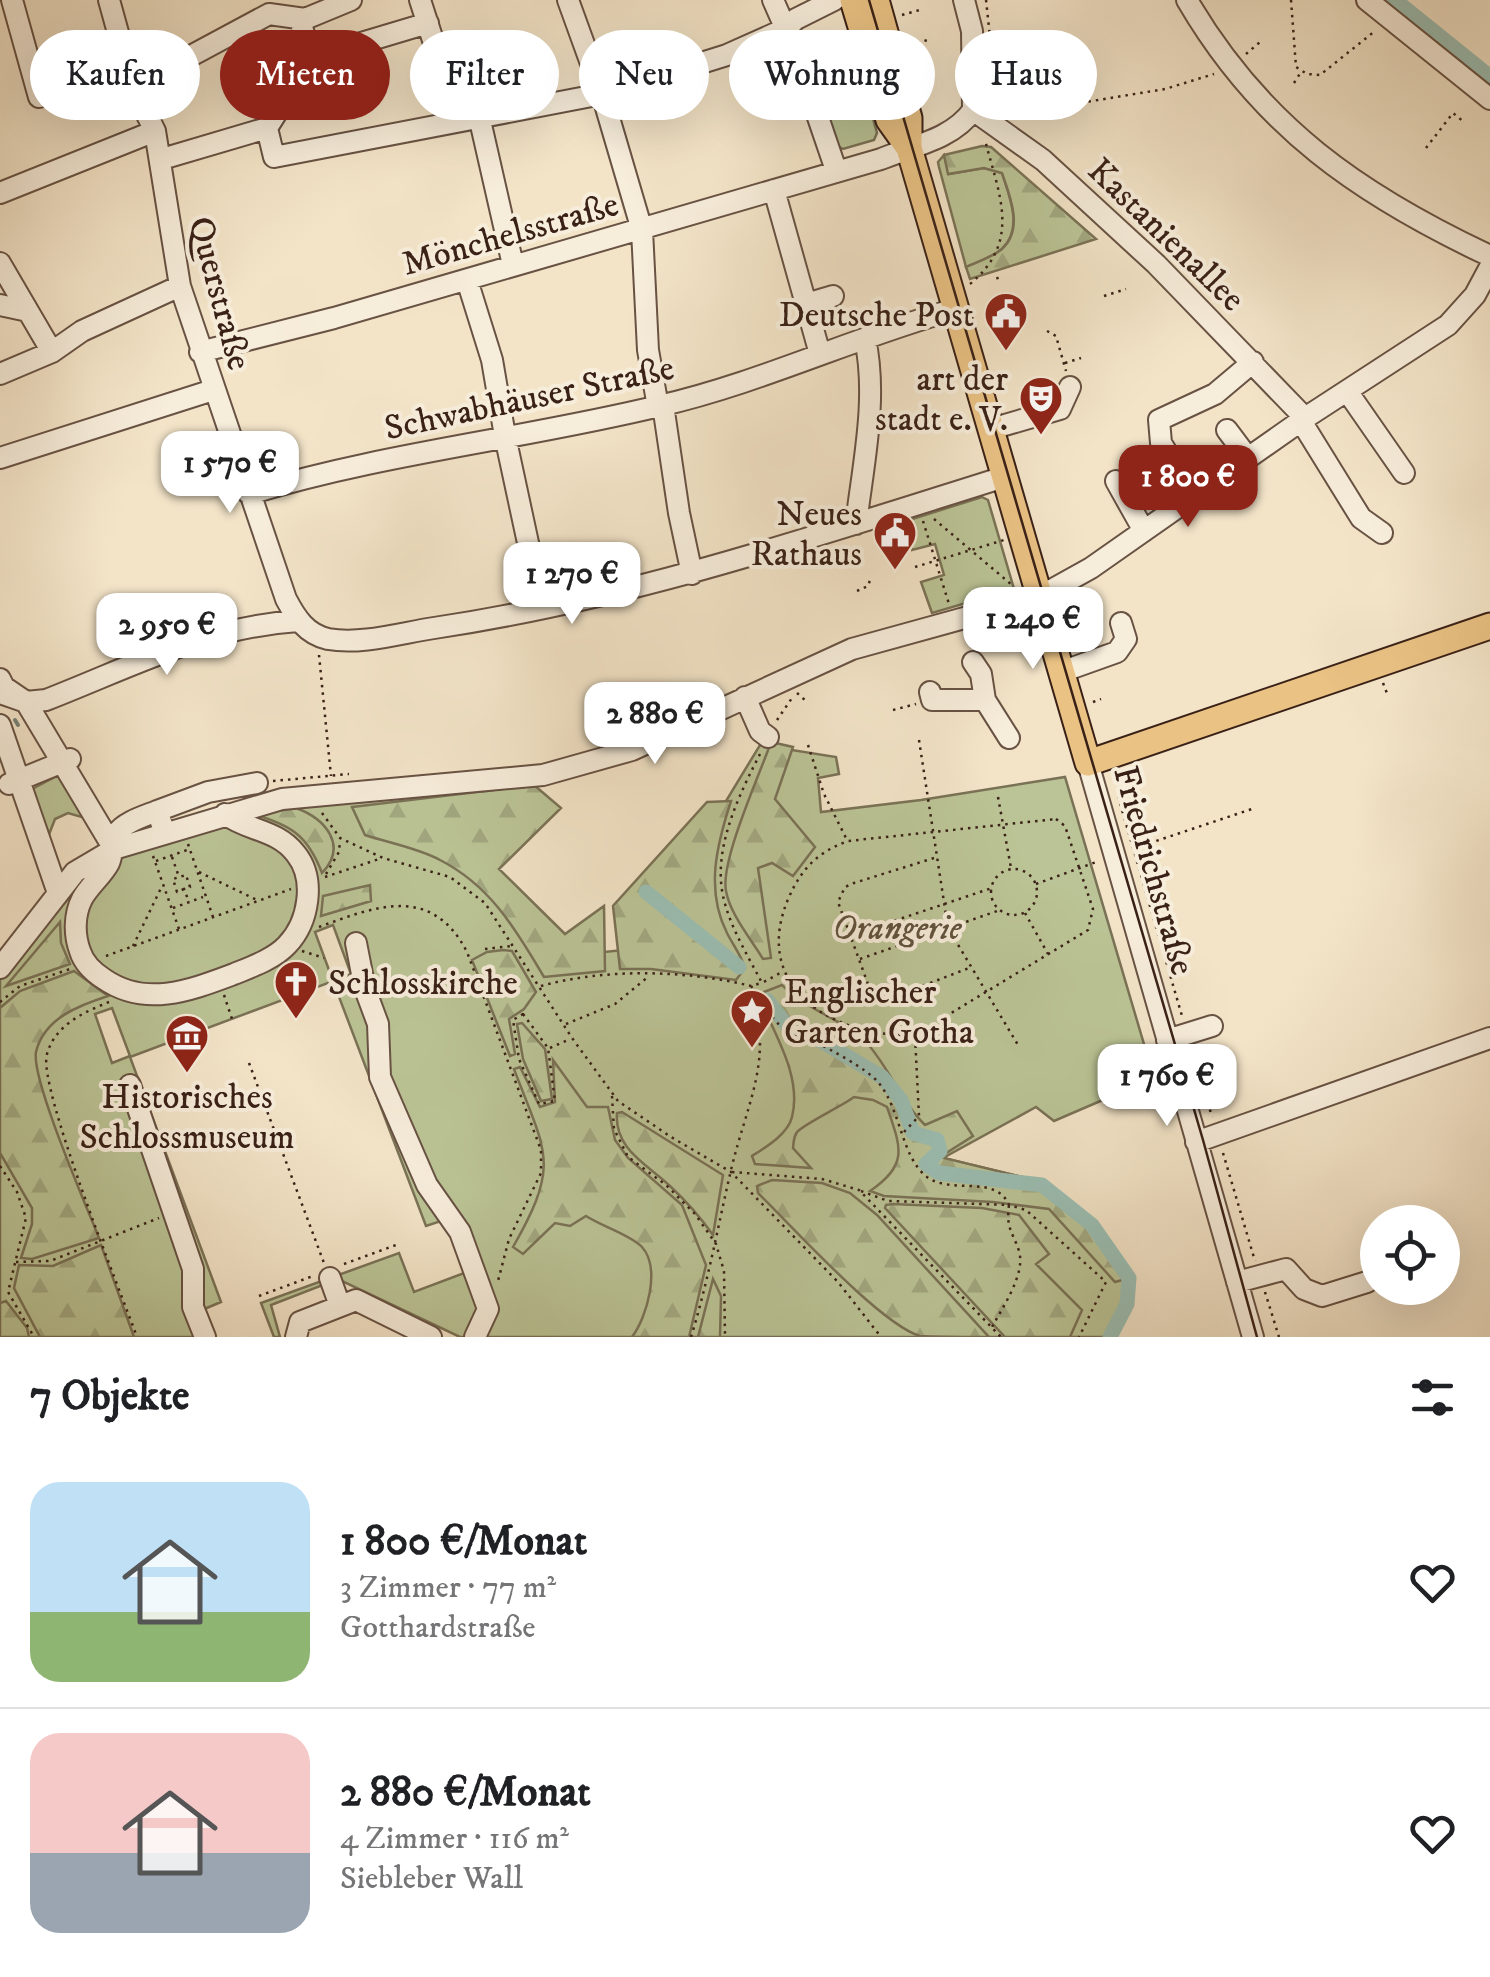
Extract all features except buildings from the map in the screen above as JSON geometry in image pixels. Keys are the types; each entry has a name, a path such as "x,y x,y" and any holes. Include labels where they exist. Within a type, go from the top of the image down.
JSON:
{"main road":[{"path":"853,0 889,120 908,148"},
{"path":"884,9 910,118 908,148"},
{"name":"Friedrichstraße","path":"908,148 949,311 991,429 1022,536 1028,592 1061,672 1088,763"},
{"path":"1088,763 1490,626"}],"street":[{"path":"12,0 30,68"},
{"name":"Querstraße","path":"109,0 117,30"},
{"path":"200,46 267,7 300,20 351,0"},
{"path":"420,0 431,30"},
{"path":"568,0 579,30"},
{"path":"773,0 785,29"},
{"path":"709,60 785,29 796,19 834,0"},
{"path":"964,0 972,30"},
{"path":"1187,0 1230,68 1289,128 1352,180 1425,226 1490,256"},
{"path":"1367,0 1490,99"},
{"path":"300,20 303,30"},
{"path":"390,34 428,22"},
{"name":"Querstraße","path":"150,120 162,160 180,286 286,600 298,621"},
{"path":"162,160 267,128 272,120"},
{"path":"267,128 274,157 459,120"},
{"path":"470,120 513,265"},
{"path":"610,120 642,230 648,350 692,574"},
{"path":"819,120 836,170"},
{"path":"908,148 950,132 967,120"},
{"name":"Kastanienallee","path":"981,120 991,133 1044,160 1253,362 1303,419 1361,518 1382,532"},
{"path":"0,193 155,131"},
{"name":"Mönchelsstraße","path":"200,352 642,230 908,148"},
{"path":"774,190 820,354"},
{"path":"0,263 52,352"},
{"path":"109,841 164,833 225,814 310,795 543,775 632,750 852,649 954,621 1090,568 1303,419 1448,324 1475,295 1490,267"},
{"path":"467,280 492,360 542,608"},
{"path":"0,374 52,352 82,331 180,286"},
{"path":"806,304 833,296"},
{"path":"0,305 28,312"},
{"name":"Schwabhäuser Straße","path":"249,494 308,476 661,406 949,311"},
{"path":"856,524 868,414 865,339"},
{"path":"1194,496 1160,443 1159,420 1214,394 1253,362"},
{"path":"991,429 1060,409 1070,387"},
{"path":"0,458 213,390"},
{"path":"1347,392 1404,473"},
{"path":"1227,430 1248,458"},
{"path":"33,706 216,633 298,621 326,639 358,639 542,608 692,574 1004,477"},
{"path":"1116,481 1144,531"},
{"path":"1061,672 1117,652 1126,639 1121,623"},
{"path":"974,662 981,674 985,700 1009,738"},
{"path":"1,687 33,706 109,841 109,864 78,907 76,933 85,962 115,987 144,996 172,994 218,980 286,947 305,909 308,884 301,861 285,842 238,824 225,814"},
{"path":"745,697 760,730 768,737"},
{"path":"922,698 985,700"},
{"path":"0,725 13,783 58,893"},
{"path":"13,783 66,761"},
{"name":"Friedrichstraße","path":"1088,763 1177,1037 1196,1142 1252,1337"},
{"path":"0,968 58,893 131,823 208,792 257,783"},
{"path":"157,811 164,833"},
{"path":"356,943 365,989 378,1024 380,1077 427,1185 460,1232 488,1308 475,1337"},
{"path":"1177,1037 1212,1026"},
{"path":"1196,1142 1490,1038"},
{"path":"130,1086 193,1269 192,1307 204,1337"},
{"path":"1237,1282 1286,1269 1304,1289 1322,1296 1360,1284"},
{"path":"327,1271 340,1306"},
{"path":"296,1337 300,1322 356,1300 430,1337"}],"path":[{"path":"1291,0 1296,67 1320,75 1389,19"},
{"path":"884,9 923,9"},
{"path":"968,285 989,261 1004,231 991,133 1006,115 1018,110 1175,88 1230,68"},
{"path":"1328,68 1333,73"},
{"path":"1294,83 1302,71"},
{"path":"1426,148 1453,114 1466,123"},
{"path":"997,276 999,282"},
{"path":"1104,296 1126,289"},
{"path":"1047,331 1056,336 1070,387"},
{"path":"1064,363 1080,358"},
{"path":"919,505 970,550 1028,592"},
{"path":"919,505 954,621"},
{"path":"915,567 1022,536"},
{"path":"857,591 868,586 870,578"},
{"path":"319,655 331,777"},
{"path":"1383,682 1388,696"},
{"path":"796,692 806,700"},
{"path":"893,710 922,698"},
{"path":"1092,702 1101,699"},
{"path":"762,983 734,928 721,883 722,851 744,786 768,737"},
{"path":"919,740 948,928 1018,1044"},
{"path":"808,746 824,794 848,841"},
{"path":"1116,784 1177,1037 1214,1123"},
{"path":"310,795 340,838 383,858 450,877 486,903 572,1038 618,1100 670,1137 731,1172 838,1282 881,1337"},
{"path":"998,797 1011,869"},
{"path":"1134,849 1252,809"},
{"path":"1056,818 1065,826 1093,909 1088,930 915,1034 891,1036 856,1028 799,997 783,972 778,934 782,914 809,862 848,841 932,831 1056,818"},
{"path":"180,930 154,861 164,833 190,849 214,918"},
{"path":"324,878 338,852 340,838"},
{"path":"154,861 190,849"},
{"path":"172,856 179,877 173,879 177,892 184,889 189,902"},
{"path":"936,857 845,888 838,902 868,984 886,1000 972,967"},
{"path":"316,880 383,858"},
{"path":"1036,884 1100,860"},
{"path":"1011,869 1026,872 1036,884 1036,897 1025,912 1012,914 994,904 992,888 998,876 1011,869"},
{"path":"198,871 258,901"},
{"path":"133,947 163,885"},
{"path":"95,960 296,888"},
{"path":"850,936 992,888"},
{"path":"172,909 206,896"},
{"path":"312,929 392,905 415,907 442,920 456,933 466,952 541,1150 542,1163 508,1239 488,1308"},
{"path":"859,960 1000,910"},
{"path":"1025,912 1048,954"},
{"path":"304,952 308,940"},
{"path":"485,949 512,946"},
{"path":"0,1002 20,986 76,967"},
{"path":"540,986 595,975 752,986 783,972"},
{"path":"564,1025 615,1004 650,976"},
{"path":"218,980 232,1019"},
{"path":"752,986 784,1029 876,1079 897,1112 902,1134 920,1170 938,1184 995,1189 1010,1205"},
{"path":"690,1337 761,1067 762,1041 752,986"},
{"path":"115,1002 74,1018 50,1044 44,1068 137,1337"},
{"path":"523,1014 548,1048 555,1101 539,1104 519,1059 512,1020 523,1014"},
{"path":"902,1134 919,1116 915,1034"},
{"path":"548,1048 572,1038"},
{"path":"509,1066 519,1059"},
{"path":"249,1063 327,1271"},
{"path":"612,1092 614,1129 628,1157 686,1204 716,1244 724,1271 724,1337"},
{"path":"1206,1098 1226,1092"},
{"path":"1221,1147 1278,1337"},
{"path":"0,1166 24,1210 25,1226 8,1292 34,1337"},
{"path":"731,1172 822,1178 888,1201 1010,1205 1026,1210 1106,1282 1080,1337"},
{"path":"859,1190 1000,1337"},
{"path":"992,1328 1020,1265 1019,1252 1007,1225 1010,1205"},
{"path":"14,1262 50,1261 172,1213"},
{"path":"0,1296 8,1292"}],"green space":[{"path":"829,120 873,120 877,133 874,140 843,149 836,145"},
{"path":"991,147 1096,239 970,279 966,267 1002,249 1009,241 1014,222 1002,173 984,168 948,174 944,155"},
{"path":"944,155 949,174 984,168 1002,173 1013,212 1009,241 990,257 966,267 938,162"},
{"path":"982,497 988,500 1014,589 932,613 921,582 944,575 935,544 912,550 906,521"},
{"path":"771,742 793,747 775,799 815,847 793,876 772,863 758,868 771,958 763,959 732,909 726,877 735,839"},
{"name":"Englischer Garten Gotha","path":"760,745 836,757 839,774 818,778 821,812 1065,777 1154,1078 1054,1121 1036,1107 943,1158 1043,1182 1093,1220 1130,1278 1129,1306 1113,1337 460,1337 338,1279 271,1305 280,1337 274,1337 261,1303 399,1253 414,1292 467,1272 447,1219 426,1226 333,981 130,1057 221,1302 202,1310 212,1337 0,1337 0,977 93,870 138,848 284,808 411,794 585,954 711,941 699,864 726,801","holes":["333,925 351,974 333,981 315,932","112,1008 130,1056 112,1063 95,1014"]},
{"path":"59,775 85,818 68,813 55,819 48,837 30,790"},
{"path":"534,785 561,808 499,869 565,934 604,906 605,971 544,977 512,926 474,883 431,856 365,835 352,807"},
{"path":"731,801 718,850 716,900 745,968 736,980 620,969 613,906 707,802"},
{"path":"296,808 316,819 330,834 333,853 322,873 297,834 254,814"},
{"path":"370,885 371,901 321,916 323,896"},
{"path":"60,922 61,943 70,964 6,986"},
{"path":"512,951 536,992 524,1009 509,1019 515,1054 510,1056 472,960 487,952"},
{"path":"74,971 108,996 55,1022 40,1040 37,1066 50,1114 99,1238 32,1259 21,1258 32,1224 32,1208 0,1153 0,1008 20,991"},
{"path":"782,985 866,1042 925,1125 957,1111 973,1136 940,1157 1043,1182 1093,1221 1130,1278 1115,1282 1049,1209 884,1196 870,1191 891,1172 898,1154 887,1107 873,1100 854,1097 797,1132 793,1148 811,1168 755,1164 752,1156 781,1134 792,1117 791,1072 761,1002 764,992"},
{"path":"522,1023 545,1049 552,1099 541,1101 523,1059 517,1024"},
{"path":"553,1060 587,1107 608,1107 615,1140 628,1158 682,1205 706,1265 689,1337 632,1337 650,1292 648,1256 637,1243 586,1216 570,1226 555,1223 523,1254 513,1247 538,1196 544,1158 514,1069 520,1067 540,1107 555,1102"},
{"path":"622,1112 723,1175 713,1235 682,1198 627,1147 618,1126 617,1113"},
{"path":"772,1180 822,1183 850,1193 877,1215 989,1337 920,1336 903,1328 837,1272 758,1193 757,1186"},
{"path":"893,1204 982,1208 1019,1215 1049,1254 1036,1264 1082,1310 1070,1337 1005,1337 885,1208"},
{"path":"101,1245 134,1337 40,1337 14,1288 19,1265 53,1266"},
{"path":"713,1279 721,1296 720,1337 698,1337"},
{"path":"6,1301 27,1328 29,1337 0,1337 0,1303"}],"waterway":[{"path":"1387,0 1490,83"},
{"path":"15,720 18,725"},
{"path":"646,892 739,967"},
{"path":"767,1000 788,1027 816,1038 882,1077 901,1100 913,1133 937,1140 940,1151 926,1164 939,1173 1042,1185 1092,1225 1129,1278 1127,1304 1110,1337"}],"tram line":[{"path":"869,0 1203,1140 1257,1337"}],"place":[{"name":"Deutsche Post","path":"1006,352"},
{"name":"art der stadt e. V.","path":"1041,436"},
{"name":"Neues Rathaus","path":"895,571"},
{"name":"Schlosskirche","path":"296,1020"},
{"name":"Englischer Garten Gotha","path":"752,1049"},
{"name":"Historisches Schlossmuseum","path":"187,1074"}],"park label":[{"name":"Orangerie","path":"897,927"}]}
